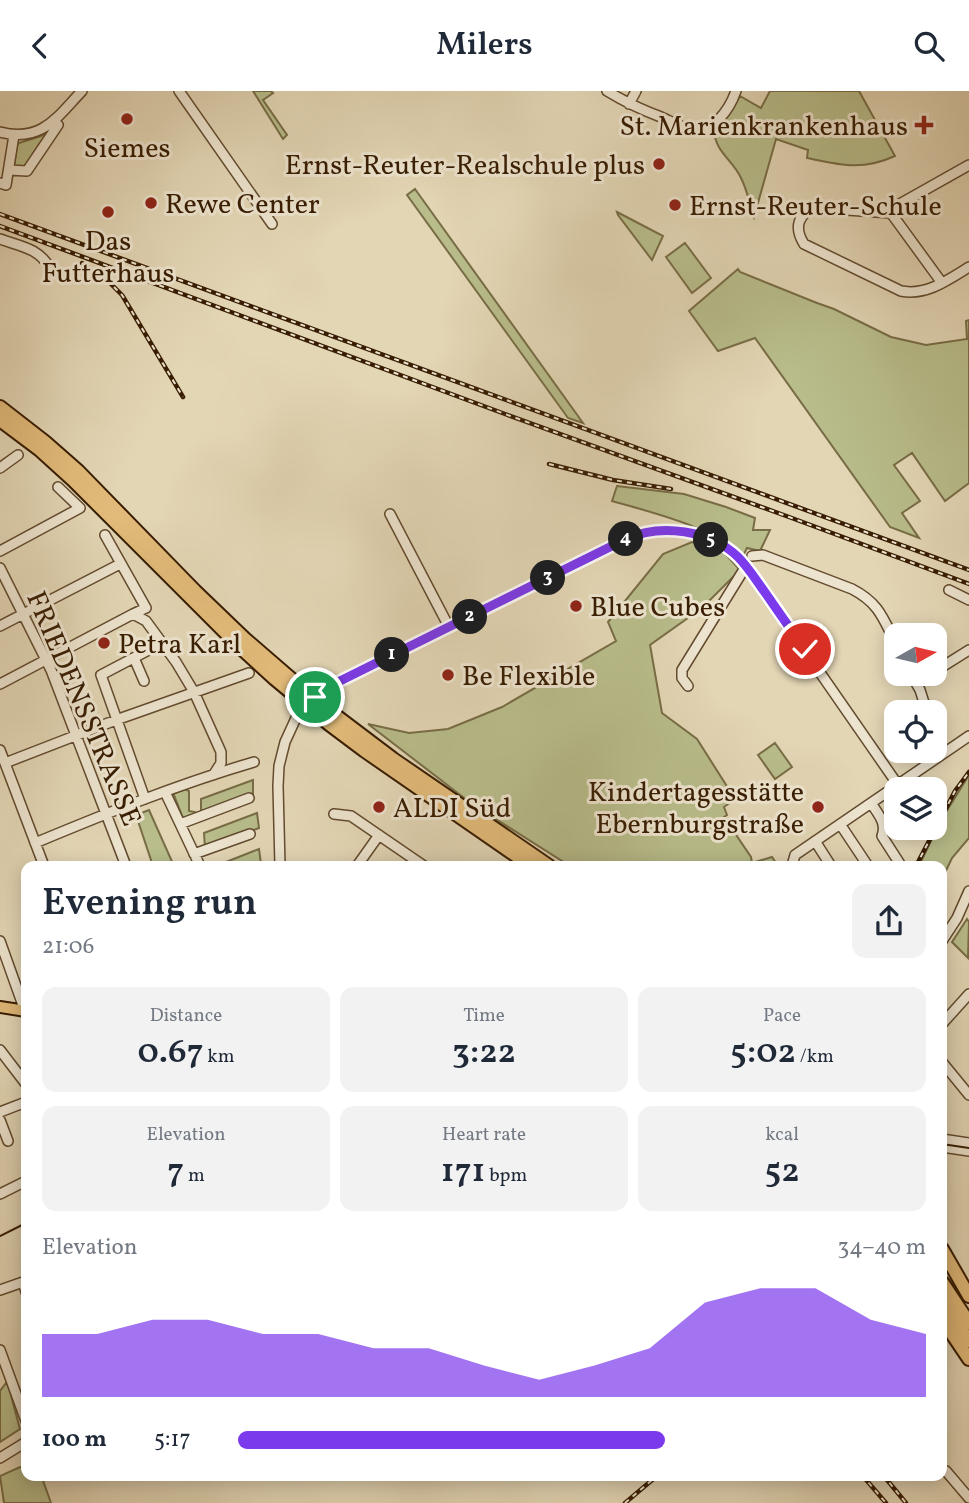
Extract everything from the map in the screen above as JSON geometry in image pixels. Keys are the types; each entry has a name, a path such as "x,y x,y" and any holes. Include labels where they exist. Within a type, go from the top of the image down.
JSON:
{"highway":[{"path":"0,407 78,471 229,623 319,703 393,759 542,861"},
{"path":"0,420 40,450 73,480 240,647 285,687 365,751 524,861"},
{"path":"947,1258 969,1296"},
{"path":"947,1290 969,1323"},
{"path":"947,1307 969,1341"},
{"path":"947,1326 969,1359"}],"main road":[{"path":"0,1007 21,1010"}],"street":[{"path":"0,132 14,135 37,132 54,121 82,91"},
{"path":"179,91 272,224"},
{"path":"607,91 629,104 694,131 710,127 720,118 736,91"},
{"path":"629,104 636,91"},
{"path":"9,170 27,171 58,125 54,121"},
{"path":"0,183 6,185 14,135"},
{"path":"891,213 898,205 969,165"},
{"path":"891,213 817,208 802,215 798,227 799,236 804,244 901,291 920,292 969,267"},
{"path":"891,213 942,283"},
{"path":"0,239 36,252 44,257 49,267"},
{"path":"0,468 18,455"},
{"path":"0,551 80,508 58,487"},
{"path":"390,513 449,627"},
{"path":"280,861 278,776 281,754 296,718 310,701 336,683 626,539 648,532 673,531 708,539 728,549 746,566 892,777"},
{"path":"0,684 146,607 105,535"},
{"path":"752,556 763,555 863,594 869,598 885,623"},
{"path":"0,626 120,563"},
{"path":"688,686 682,678 682,670 746,566"},
{"name":"FRIEDENSSTRASSE","path":"0,568 46,659 124,861"},
{"path":"949,590 969,600"},
{"path":"133,614 146,621 194,692 222,752 221,763 214,774"},
{"path":"145,799 101,675 162,643"},
{"path":"947,664 969,650"},
{"path":"134,657 144,681"},
{"path":"5,763 248,673"},
{"path":"947,751 969,736"},
{"path":"0,750 42,861"},
{"path":"34,843 145,799 254,762"},
{"path":"910,777 930,763"},
{"path":"165,792 198,861"},
{"path":"793,861 795,855 814,841 884,794"},
{"path":"180,824 249,798"},
{"path":"871,803 884,823"},
{"path":"334,814 351,816 417,861"},
{"path":"840,824 865,861"},
{"path":"884,830 884,839"},
{"path":"194,854 250,834"},
{"path":"361,861 379,835"},
{"path":"885,840 898,861"},
{"path":"814,841 828,861"},
{"path":"947,933 969,891"},
{"path":"0,941 21,1000"},
{"path":"947,1019 968,997"},
{"path":"0,1050 21,1077"},
{"path":"947,1068 969,1095"},
{"path":"0,1112 21,1104"},
{"path":"0,1120 8,1141"},
{"path":"947,1140 969,1143"},
{"path":"947,1148 969,1151"},
{"path":"0,1193 21,1183"},
{"path":"0,1290 21,1282"},
{"path":"0,1350 21,1407"},
{"path":"0,1458 21,1445"},
{"path":"947,1472 969,1498"}],"green space":[{"path":"253,91 273,93 263,100 287,135 283,139"},
{"path":"770,91 859,91 895,156 872,164 841,164 807,158 808,150 776,139 754,217 738,172 721,150 714,130 740,96 761,108"},
{"path":"58,125 48,140 44,137 23,169 14,166 19,143 41,136"},
{"path":"415,189 583,423 568,418 407,195"},
{"path":"617,212 663,236 652,260 618,215"},
{"path":"685,243 711,278 692,293 666,257"},
{"path":"738,269 834,309 891,337 926,345 967,339 966,321 969,320 969,483 945,501 912,453 894,465 920,501 902,513 919,538 890,527 755,338 718,351 689,311"},
{"path":"617,486 684,494 755,518 753,530 770,530 760,551 747,548 743,556 698,528 612,501"},
{"path":"692,542 720,548 740,570 702,608 650,645 662,713 697,739 735,799 724,807 727,815 724,817 752,861 562,861 472,804 368,724 409,733 448,729 502,707 616,641 608,622 663,554"},
{"path":"775,743 792,767 775,779 758,755"},
{"path":"969,775 969,838 947,868 947,861 921,861 931,840 947,840 947,810"},
{"path":"253,780 253,794 201,814 201,799"},
{"path":"185,789 189,791 189,811 195,812 195,816 183,818 174,793"},
{"path":"149,810 172,861 151,861 136,815"},
{"path":"257,813 259,828 205,848 204,833"},
{"path":"259,849 261,861 229,861"},
{"path":"772,857 775,861 759,861"},
{"path":"967,919 969,922 968,958 952,942"},
{"path":"6,1383 20,1429 0,1442 0,1391"},
{"path":"21,1467 21,1481 43,1481 51,1503 4,1503 0,1476"}],"tram line":[{"path":"947,1145 969,1148"},
{"path":"0,1236 21,1226"}],"railway":[{"path":"0,214 969,570"},
{"path":"0,226 969,584"},
{"path":"82,263 122,295 183,397"},
{"path":"549,464 613,480 671,489"},
{"path":"919,861 955,791 969,772"},
{"path":"625,1503 651,1481"},
{"path":"867,1481 886,1503"},
{"path":"888,1481 906,1503"}],"place":[{"name":"Siemes","path":"127,119"},
{"name":"St. Marienkrankenhaus","path":"924,125"},
{"name":"Ernst-Reuter-Realschule plus","path":"659,164"},
{"name":"Rewe Center","path":"151,203"},
{"name":"Ernst-Reuter-Schule","path":"675,205"},
{"name":"Das Futterhaus","path":"108,212"},
{"name":"Blue Cubes","path":"576,606"},
{"name":"Petra Karl","path":"104,643"},
{"name":"Be Flexible","path":"448,675"},
{"name":"ALDI Süd","path":"379,807"},
{"name":"Kindertagesstätte Ebernburgstraße","path":"818,807"}],"route":[{"path":"315,697 340,681 579,562 626,539 654,531 693,534 731,551 746,566 805,649"}]}
